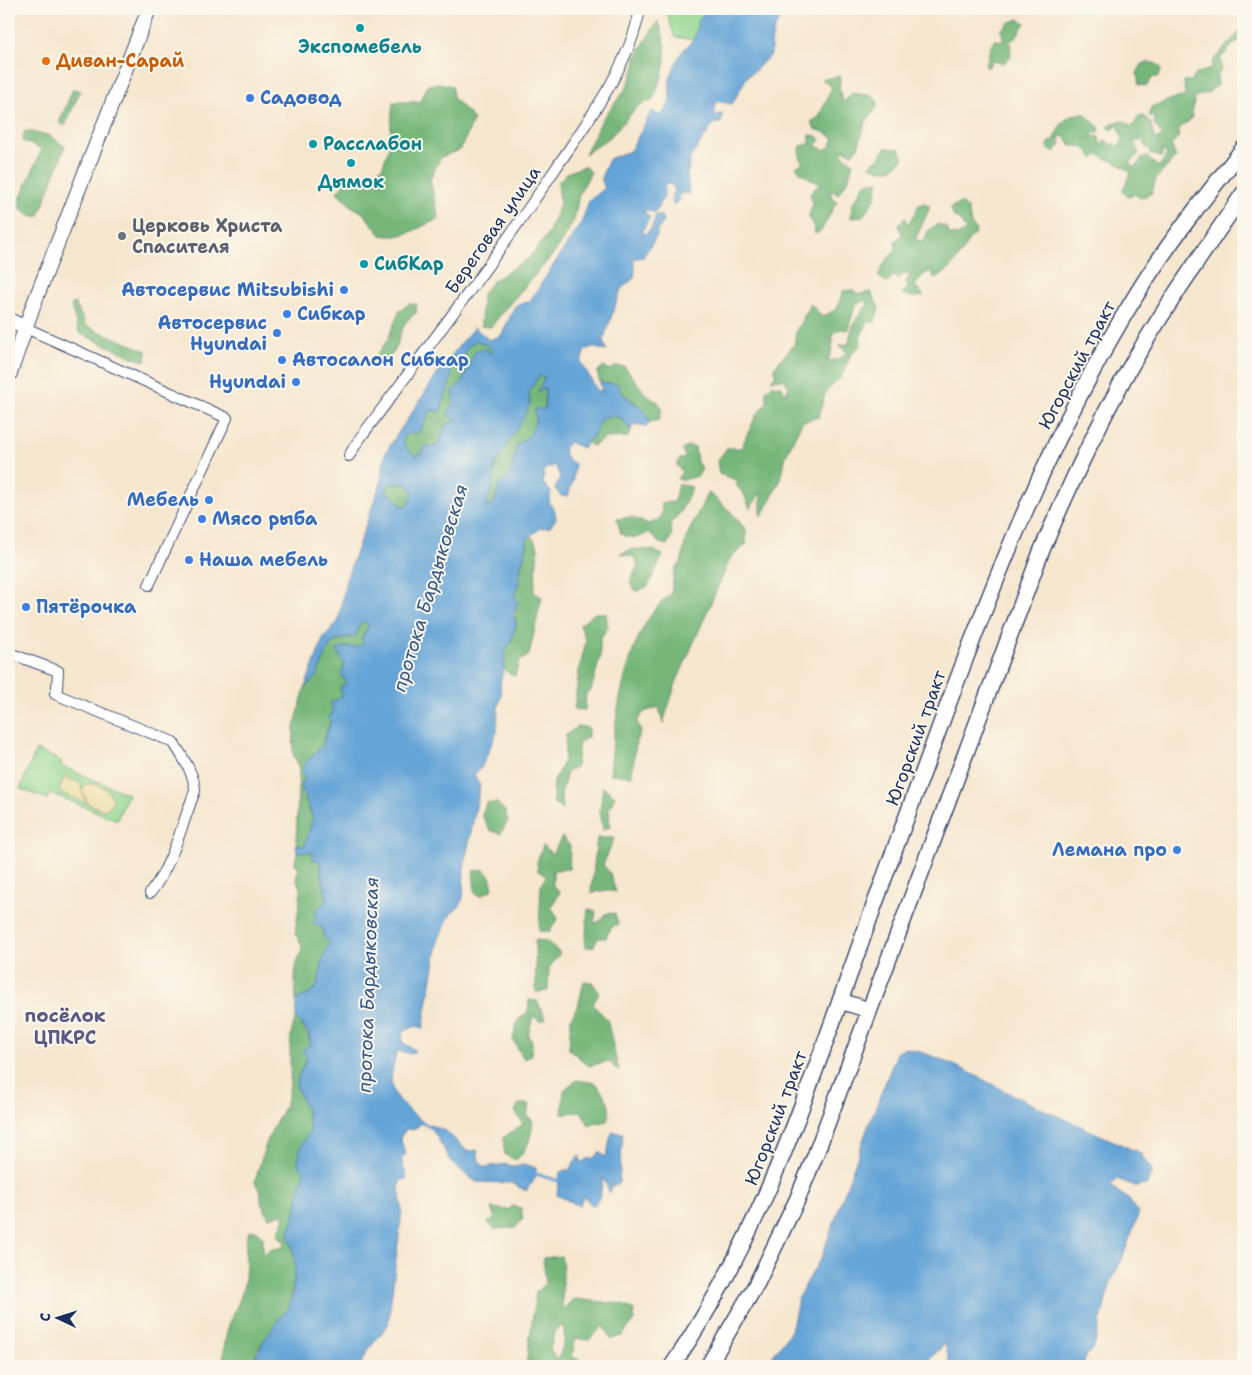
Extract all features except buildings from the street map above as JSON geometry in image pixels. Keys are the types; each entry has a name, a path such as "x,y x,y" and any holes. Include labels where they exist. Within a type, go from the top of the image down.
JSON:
{"main road":[{"path":"9,376 149,9"},
{"name":"Югорский тракт","path":"672,1366 730,1271 785,1154 961,671 1010,543 1052,450 1134,298 1184,222 1243,149"},
{"path":"708,1366 756,1283 797,1200 1034,571 1065,495 1130,369 1160,317 1243,194"},
{"path":"9,320 26,328"},
{"path":"840,1001 869,1010"}],"street":[{"name":"Береговая улица","path":"349,456 358,441 507,241 575,140 622,63 638,23 640,9"},
{"path":"26,328 227,418 149,585"},
{"path":"9,653 58,671 55,694 173,742 178,749 195,784 195,792 170,857 150,893"}],"green space":[{"path":"665,9 709,9 697,21 698,31 694,40 675,37"},
{"path":"1019,19 1025,23 1015,38 1010,41 1011,55 1004,63 992,61 988,68 985,65 994,40 1004,41 1001,30 1008,23"},
{"path":"658,21 664,41 665,61 661,80 653,99 638,106 611,136 585,154 603,118 626,89 634,70 637,54"},
{"path":"1243,28 1243,39 1235,43 1220,59 1222,69 1217,75 1218,85 1209,92 1195,97 1191,119 1179,129 1178,138 1171,145 1176,157 1156,179 1152,193 1140,198 1135,194 1128,196 1122,191 1131,172 1115,162 1098,155 1093,159 1085,148 1071,146 1066,137 1059,136 1061,145 1054,152 1047,149 1049,143 1055,139 1059,128 1065,120 1073,115 1084,113 1100,128 1098,133 1093,133 1091,136 1099,137 1100,145 1106,140 1110,145 1115,144 1118,147 1123,140 1118,125 1112,130 1108,127 1112,123 1124,121 1132,127 1139,117 1144,116 1151,124 1154,138 1159,139 1162,135 1154,124 1155,117 1149,116 1151,107 1175,98 1185,97 1184,81 1192,81 1197,73 1212,69 1212,62","holes":["1143,137 1146,147 1151,149 1149,154 1162,157 1162,150 1167,154 1160,166 1157,166 1146,156 1141,158 1138,165 1132,167 1130,163 1139,154 1134,141 1141,141"]},
{"path":"1149,62 1157,64 1162,69 1158,77 1153,77 1147,86 1139,85 1137,73 1142,64"},
{"path":"841,76 839,88 843,102 852,93 873,96 878,102 866,123 859,145 854,153 841,150 842,154 853,163 848,181 838,194 830,190 831,195 837,201 821,231 815,234 814,225 808,218 813,203 810,194 816,187 822,186 800,172 796,166 802,164 799,151 801,146 810,144 810,135 817,136 821,140 816,146 824,150 830,147 834,139 827,133 815,129 811,122 819,117 832,87 822,79"},
{"path":"439,83 452,86 453,98 474,119 460,150 441,157 430,179 439,219 411,232 397,236 381,235 363,213 351,206 337,192 345,182 358,181 363,176 382,168 389,148 393,102 420,102 428,85"},
{"path":"73,89 80,91 65,126 59,123"},
{"path":"25,131 49,135 65,147 39,216 31,216 20,208 20,199 42,149 22,141"},
{"path":"885,148 900,149 904,158 896,166 888,170 880,170 869,166 879,158"},
{"path":"584,166 591,172 579,194 574,220 556,251 491,327 481,326 482,294 494,280 528,259 548,234 560,204 558,182 567,173"},
{"path":"879,181 875,199 863,216 851,218 852,205 865,183"},
{"path":"925,203 930,207 915,240 924,241 928,231 938,224 947,228 949,234 959,235 966,231 961,222 953,216 951,207 961,203 968,209 971,224 976,229 975,235 969,240 947,271 935,279 931,271 923,275 915,286 924,296 913,297 902,294 908,287 906,282 910,275 904,273 899,278 893,276 887,283 878,276 885,262 896,250 895,241 902,235 899,225 905,217 908,226 919,205"},
{"path":"852,290 859,294 871,292 879,308 875,322 868,322 860,337 861,345 850,356 841,377 825,393 819,417 802,422 786,455 781,479 761,517 761,492 750,509 744,494 736,485 739,481 719,474 717,461 727,448 741,448 756,416 767,402 766,391 772,385 782,386 785,395 789,387 784,379 771,380 776,375 774,367 794,345 796,331 811,304 822,317 837,309 843,291","holes":["864,300 868,305 855,323 849,344 839,345 847,352 840,359 828,361 832,349 833,334 840,329 848,330 855,306"]},
{"path":"75,303 86,326 142,349 147,352 146,361 137,359 79,333 71,305"},
{"path":"409,304 417,304 416,313 407,320 400,334 397,346 384,367 375,364 378,353 387,341 400,310"},
{"path":"476,340 490,347 493,351 490,356 471,360 462,382 453,391 457,420 440,437 438,445 414,456 403,443 404,435 426,417 431,410 440,412 451,379 451,361"},
{"path":"604,366 610,370 617,366 625,367 647,396 658,402 662,408 659,420 650,422 641,409 629,398 608,385 600,383 597,372"},
{"path":"539,376 545,377 539,391 545,388 545,409 537,416 533,432 516,453 509,475 499,486 494,503 484,509 493,485 495,465 530,403 529,391"},
{"path":"611,415 622,419 631,431 628,437 605,438 593,446 587,442 596,431 599,420"},
{"path":"688,446 695,447 697,462 702,469 698,476 683,480 677,479 682,472 677,465 679,459 686,458 682,450"},
{"path":"388,484 409,485 413,494 408,505 401,506 396,499 386,493"},
{"path":"678,484 692,487 680,513 670,524 672,535 667,545 659,543 649,532 635,537 621,534 617,519 631,517 649,524 661,518 662,503 674,502"},
{"path":"708,492 732,513 746,530 746,545 731,557 676,683 663,723 659,707 644,712 637,721 641,731 636,741 632,776 610,774 619,703 633,651 643,628 656,609 671,594 675,568 681,564 686,538"},
{"path":"531,535 538,547 534,593 542,597 529,655 519,662 515,676 509,674 504,669 505,650 511,642 516,625 514,595 520,583 520,570 527,548 527,539"},
{"path":"632,549 653,550 663,555 648,586 636,592 630,583 638,565 634,557 621,554"},
{"path":"595,613 606,613 608,627 600,639 600,657 591,690 586,693 585,710 574,709 579,671 586,641 580,625"},
{"path":"364,619 369,626 362,637 363,644 356,648 345,646 338,654 344,660 342,677 346,683 342,698 337,699 322,746 305,764 302,793 313,818 305,846 296,845 299,766 293,754 294,728 305,687 316,677 331,643 356,636 359,625"},
{"path":"578,726 588,728 588,737 579,743 576,767 567,772 561,794 562,810 553,802 554,781 564,760 566,735"},
{"path":"36,750 62,761 61,766 128,794 117,820 50,793 47,799 20,789","holes":["88,784 97,785 111,794 104,810 88,804 85,799"]},
{"path":"603,787 615,796 609,810 610,827 603,830 600,811"},
{"path":"486,803 497,803 505,811 508,821 500,834 490,830 482,815"},
{"path":"562,837 570,846 569,869 553,870 553,886 560,892 551,907 558,918 550,931 539,931 541,885 546,876 538,871 537,862 543,845 552,854"},
{"path":"597,838 614,838 603,865 610,873 616,892 607,890 591,893"},
{"path":"297,852 312,852 320,861 326,902 314,912 330,944 324,955 319,980 313,991 296,1000 295,971 302,948 295,934 301,892 296,877 299,869 295,863"},
{"path":"483,869 490,876 493,889 481,896 475,893 473,871"},
{"path":"588,909 596,912 594,924 601,920 605,914 615,913 618,924 610,928 606,938 598,938 593,947 585,947"},
{"path":"535,940 546,941 560,953 549,968 548,991 536,992"},
{"path":"584,981 592,982 599,992 593,1005 607,1019 619,1072 609,1061 589,1066 569,1049 571,1018 579,1003"},
{"path":"529,1000 537,1001 546,1019 540,1021 533,1016 528,1036 532,1041 531,1056 524,1059 513,1040 518,1020 528,1012"},
{"path":"296,1018 309,1038 310,1045 296,1086 307,1112 310,1131 300,1148 298,1164 304,1171 294,1219 289,1230 296,1263 289,1309 279,1318 274,1329 257,1350 253,1366 221,1366 227,1330 243,1290 246,1244 249,1231 256,1230 263,1237 263,1255 269,1249 280,1248 286,1245 278,1234 285,1218 281,1214 269,1218 261,1203 261,1192 255,1182 272,1130 287,1100 290,1086 291,1037"},
{"path":"576,1080 596,1083 609,1105 608,1121 589,1125 581,1111 562,1114 564,1090"},
{"path":"519,1104 529,1104 527,1116 533,1121 529,1142 516,1160 505,1155 503,1138 523,1124 515,1111"},
{"path":"512,1206 521,1208 523,1219 515,1228 495,1229 488,1223 495,1218 491,1208 509,1210"},
{"path":"561,1256 563,1271 562,1310 573,1299 622,1304 634,1310 634,1320 622,1336 611,1339 603,1326 589,1340 576,1338 572,1357 581,1360 579,1366 526,1366 536,1292 546,1283 543,1258","holes":["563,1325 565,1340 557,1362 550,1348 555,1332"]}],"sand":[{"path":"64,777 80,783 86,803 59,792"},
{"path":"85,784 98,785 105,789 113,799 110,806 104,810 88,804 82,791"}],"water":[{"name":"протока Бардыковская","path":"709,9 789,9 780,19 774,30 771,55 748,75 732,104 716,101 714,114 716,116 719,114 723,115 721,123 714,123 690,158 687,176 689,193 679,194 680,200 673,205 671,196 675,191 672,184 667,184 664,187 664,196 655,213 647,210 644,213 650,217 643,230 644,235 651,229 656,215 661,216 664,222 656,232 658,234 643,257 633,259 635,268 634,278 621,289 603,341 607,351 592,347 585,350 581,362 597,390 602,391 600,383 618,384 621,393 643,409 650,422 646,426 633,424 631,431 622,419 611,415 600,420 596,431 583,448 569,442 563,450 567,459 575,464 568,496 561,496 555,489 560,477 555,465 544,470 543,483 551,492 549,502 555,512 556,519 550,527 540,528 527,539 526,550 514,595 518,603 513,613 516,625 511,642 505,650 504,669 500,683 501,695 498,708 497,732 481,768 474,774 480,786 464,868 463,898 459,907 450,915 439,938 423,1028 417,1026 403,1031 402,1042 415,1050 412,1054 397,1051 393,1065 392,1085 394,1093 404,1106 423,1122 413,1130 406,1129 400,1138 406,1154 401,1158 407,1179 401,1180 399,1187 402,1211 388,1325 369,1349 360,1366 253,1366 267,1336 289,1308 293,1292 295,1261 294,1251 288,1237 294,1219 304,1171 298,1164 300,1148 310,1131 307,1112 296,1086 298,1077 307,1059 303,1050 311,1044 308,1032 296,1018 296,1000 315,989 324,955 330,944 324,937 323,928 313,923 316,918 314,912 326,902 320,861 313,859 312,852 297,852 296,845 305,846 313,818 301,785 305,779 302,773 305,764 322,746 331,722 329,716 333,714 331,702 342,697 340,687 346,683 341,673 345,666 337,650 363,644 362,637 369,627 364,620 359,625 356,636 331,643 316,677 305,687 324,637 338,622 346,580 380,485 385,455 391,444 440,370 474,327 489,340 501,336 515,306 530,301 581,223 589,201 605,188 601,178 609,159 630,151 652,111 660,116 668,107 671,75 683,50 696,34 697,21","holes":["476,340 490,347 493,351 490,355 487,349 475,352 462,382 453,391 454,402 447,415 457,420 446,425 438,445 434,447 424,446 422,454 414,456 403,443 404,435 419,432 431,410 440,412 451,379 452,361 455,358 462,361 466,349","539,376 545,377 538,392 545,388 545,409 535,409 534,426 526,439 516,445 516,453 509,475 499,486 494,503 485,509 493,485 495,465 526,413 530,403 529,391","388,484 409,485 413,494 408,505 401,506 396,499 386,493"]},
{"path":"905,1048 949,1063 1032,1104 1140,1153 1152,1170 1147,1185 1135,1186 1117,1179 1110,1186 1129,1200 1139,1213 1122,1259 1111,1281 1093,1350 1085,1356 1083,1366 943,1366 949,1361 945,1344 926,1362 892,1366 771,1366 770,1360 791,1331 799,1296 822,1256 869,1124 897,1053"},
{"path":"430,1125 446,1131 468,1152 477,1150 479,1161 485,1167 507,1164 515,1167 525,1164 536,1168 535,1178 526,1191 512,1183 476,1182 452,1163"},
{"path":"613,1132 623,1133 619,1183 612,1186 610,1193 603,1178 600,1196 593,1207 584,1196 579,1206 557,1195 560,1172 569,1170 579,1155 581,1163 587,1159 594,1158 599,1152 605,1157"}],"waterway":[{"path":"420,1122 434,1129"},
{"path":"533,1173 562,1182"}],"place":[{"name":"Экспомебель","path":"360,28"},
{"name":"Диван-Сарай","path":"46,61"},
{"name":"Садовод","path":"250,98"},
{"name":"Расслабон","path":"313,144"},
{"name":"Дымок","path":"351,163"},
{"name":"Церковь Христа Спасителя","path":"122,236"},
{"name":"СибКар","path":"364,264"},
{"name":"Автосервис Mitsubishi","path":"344,290"},
{"name":"Сибкар","path":"287,314"},
{"name":"Автосервис Hyundai","path":"277,333"},
{"name":"Автосалон Сибкар","path":"282,360"},
{"name":"Hyundai","path":"296,382"},
{"name":"Мебель","path":"209,500"},
{"name":"Мясо рыба","path":"202,519"},
{"name":"Наша мебель","path":"189,560"},
{"name":"Пятёрочка","path":"26,607"},
{"name":"Лемана про","path":"1177,850"}],"district":[{"name":"посёлок ЦПКРС","path":"65,1026"}]}
